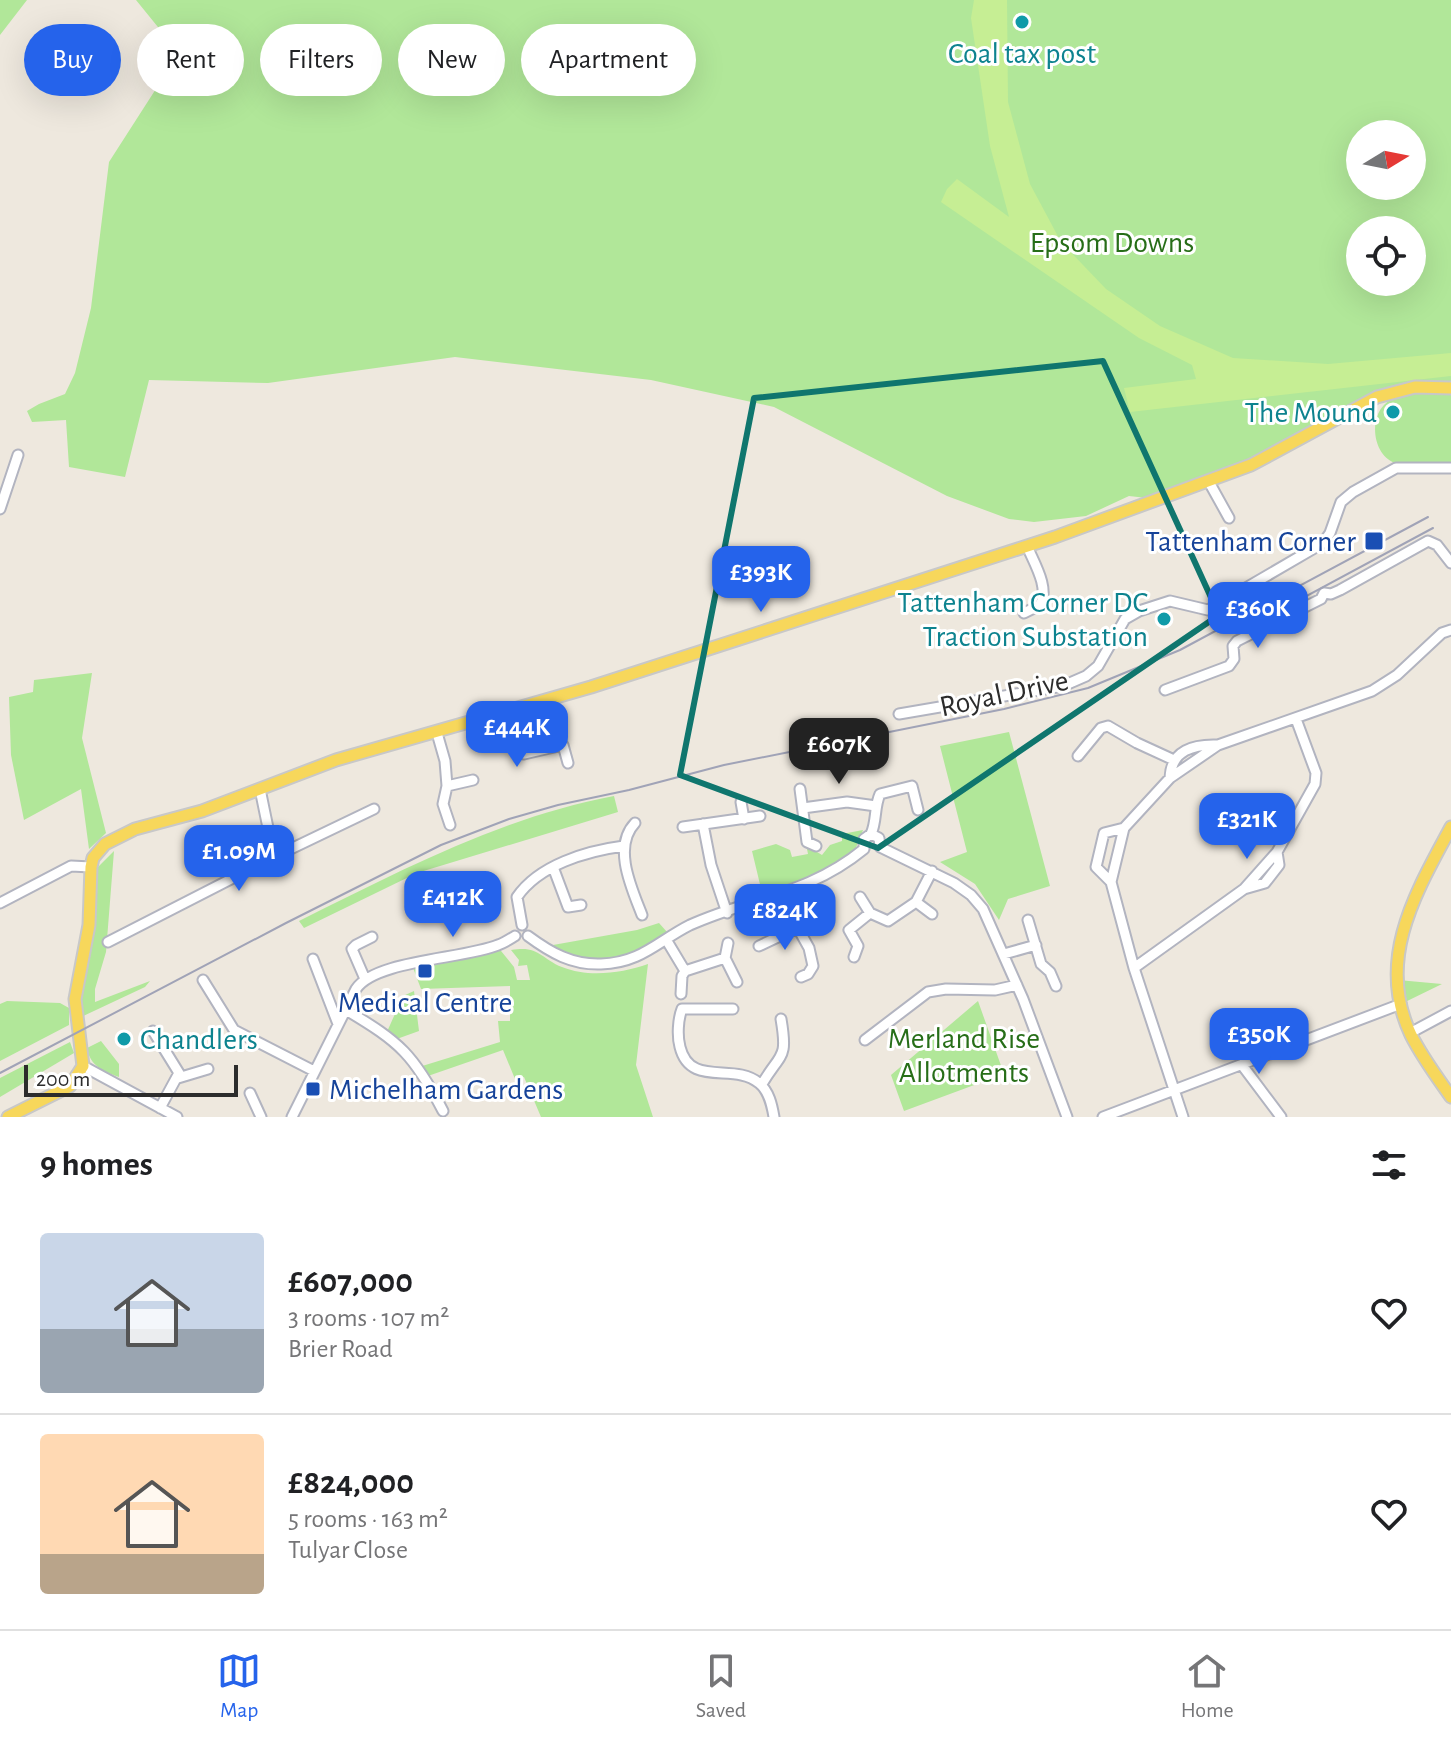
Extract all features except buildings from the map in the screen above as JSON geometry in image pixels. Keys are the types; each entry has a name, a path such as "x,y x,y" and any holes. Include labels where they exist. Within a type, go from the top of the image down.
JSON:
{"main road":[{"path":"8,1117 70,1086 83,1066 75,999 89,925 91,867 93,858 105,844 135,829 202,811 336,760 645,670 1027,546 1209,482 1265,458 1377,397 1415,387 1451,388"},
{"path":"1451,827 1412,900 1403,924 1398,987 1410,1033 1451,1097"}],"street":[{"path":"0,509 18,455"},
{"name":"Royal Drive","path":"899,714 1063,686 1086,676 1098,666 1125,619 1139,611 1170,601 1208,610 1323,543 1341,502 1374,479 1396,468 1451,468"},
{"path":"1209,482 1229,518"},
{"path":"1165,690 1229,666 1234,659 1233,646 1237,641 1321,599 1329,603 1333,599 1331,594 1428,541 1437,545 1451,563"},
{"path":"1024,613 1040,605 1044,595 1027,546"},
{"path":"1183,1117 1134,968 1111,882 1124,828 1170,778 1218,745 1296,719 1386,683 1442,633 1451,630"},
{"path":"505,713 517,751 524,754 563,745 568,763"},
{"path":"1134,968 1244,889 1265,883 1279,865 1277,852 1315,784 1316,773 1296,719"},
{"path":"1078,756 1101,728 1108,726 1174,760"},
{"path":"437,733 445,761 447,786 443,804 450,825"},
{"path":"1170,778 1174,760 1186,749 1218,745"},
{"path":"447,786 473,780"},
{"path":"864,849 864,839 871,834 875,825 880,794 912,786 918,810"},
{"path":"260,789 274,857"},
{"path":"800,789 807,842 816,846"},
{"path":"741,802 744,819"},
{"path":"803,808 847,802 876,806"},
{"path":"108,942 374,809"},
{"path":"683,827 760,816"},
{"path":"635,823 624,846 629,882 642,915"},
{"path":"703,824 711,865 727,913"},
{"path":"1111,882 1096,867 1099,851 1104,833 1124,828"},
{"path":"871,834 879,838 880,847"},
{"path":"522,925 517,897 531,878 605,849 624,846"},
{"path":"864,849 874,853 880,847"},
{"path":"880,847 932,871 971,895 983,909 1017,985 1067,1117"},
{"path":"528,936 560,957 581,963 602,964 637,958 686,927 780,896 837,870 864,849"},
{"path":"0,903 71,866 91,867"},
{"path":"553,867 568,907 581,905"},
{"path":"860,897 870,913 888,921 916,902 932,871"},
{"path":"780,896 809,948 813,966 808,974 801,977"},
{"path":"916,902 932,914"},
{"path":"854,957 858,946 849,930 870,913"},
{"path":"1028,920 1041,964 1050,972 1056,986"},
{"path":"522,925 529,929 528,936 522,940 515,936 516,927 522,925"},
{"path":"759,946 797,928"},
{"path":"292,1117 356,989 365,979 386,971 497,946 515,936"},
{"path":"365,979 352,949 372,937"},
{"path":"667,941 685,971"},
{"path":"728,943 725,958 737,982"},
{"path":"1004,954 1036,945"},
{"path":"681,994 685,971 725,958"},
{"path":"313,959 338,1024"},
{"path":"203,980 234,1030 314,1071"},
{"path":"865,1040 928,992 946,989 995,990 1017,985"},
{"path":"1103,1117 1401,1004"},
{"path":"733,1009 682,1009 678,1043 684,1061 696,1069 743,1075 762,1084 774,1117"},
{"path":"346,1010 382,1031 406,1052 425,1077 443,1111"},
{"path":"1410,1033 1451,1011"},
{"path":"762,1084 783,1056 785,1044 781,1019"},
{"path":"874,1019 881,1028"},
{"path":"153,1031 179,1073 160,1108"},
{"path":"1242,1065 1281,1117"},
{"path":"83,1066 177,1117"},
{"path":"178,1078 204,1071"},
{"path":"250,1093 261,1117"}],"highlighted area":[{"path":"1103,361 1219,615 878,848 680,775 754,398"}],"green space":[{"path":"0,0 27,0 0,35"},
{"name":"Epsom Downs","path":"136,0 1451,0 1451,391 1432,387 1377,397 1238,465 1147,498 1129,496 1086,516 1034,522 1009,519 947,496 774,407 651,380 455,357 268,383 149,380 125,477 69,467 66,420 32,422 27,411 65,394 75,373 91,308 109,162 151,96 244,96 244,24 155,24"},
{"name":"Epsom Downs","path":"974,0 1007,0 1008,102 1030,184 1061,242 1106,289 1160,326 1233,358 1328,364 1451,353 1451,376 1130,412 1124,388 1196,379 1192,365 1139,338 941,202 947,189 957,179 1009,217 990,146 971,18"},
{"path":"1419,392 1451,394 1451,464 1395,463 1382,453 1378,445 1375,428 1379,411 1396,397"},
{"path":"92,673 82,738 106,833 89,849 81,789 24,820 11,755 9,697 33,692 34,680"},
{"path":"1009,732 1050,886 1008,899 999,920 975,884 940,862 967,852 940,746"},
{"path":"614,796 618,812 417,873 304,928 299,921 414,865 492,832 572,805"},
{"path":"863,830 851,860 764,901 752,851 776,844 790,850 792,857 808,854 807,849 822,855 830,845 842,841 842,834"},
{"path":"114,851 106,952 95,989 95,1002 150,981 145,987 79,1018 97,868"},
{"path":"659,923 667,932 642,949 611,959 580,959 553,945 637,930"},
{"path":"497,946 514,967 517,980 530,980 527,965 518,966 519,960 511,950 528,949 562,967 583,972 616,972 648,964 636,1065 653,1117 541,1117 524,1077 515,1079 503,1050 425,1077 419,1067 500,1042 498,1021 510,1021 510,986 421,989 412,965"},
{"path":"1398,980 1442,984 1401,1004"},
{"path":"414,991 419,1031 394,1040 386,1034 403,996"},
{"path":"7,1001 60,1003 69,1008 69,1025 0,1061 0,1004"},
{"name":"Merland Rise Allotments","path":"978,1001 1004,1074 904,1111 891,1075"},
{"path":"101,1041 119,1064 119,1077 103,1070 91,1059 87,1048"},
{"path":"70,1042 74,1053 0,1097 0,1078"}],"railway":[{"path":"0,1073 441,845 509,819 558,805 724,765 1004,709 1088,688 1180,650 1428,517"},
{"path":"1231,633 1262,620 1433,528"}],"place":[{"name":"Coal tax post","path":"1022,22"},
{"name":"The Mound","path":"1393,412"},
{"name":"Tattenham Corner","path":"1374,541"},
{"name":"Tattenham Corner DC Traction Substation","path":"1164,619"},
{"name":"Medical Centre","path":"425,971"},
{"name":"Chandlers","path":"124,1039"},
{"name":"Michelham Gardens","path":"313,1089"}]}
